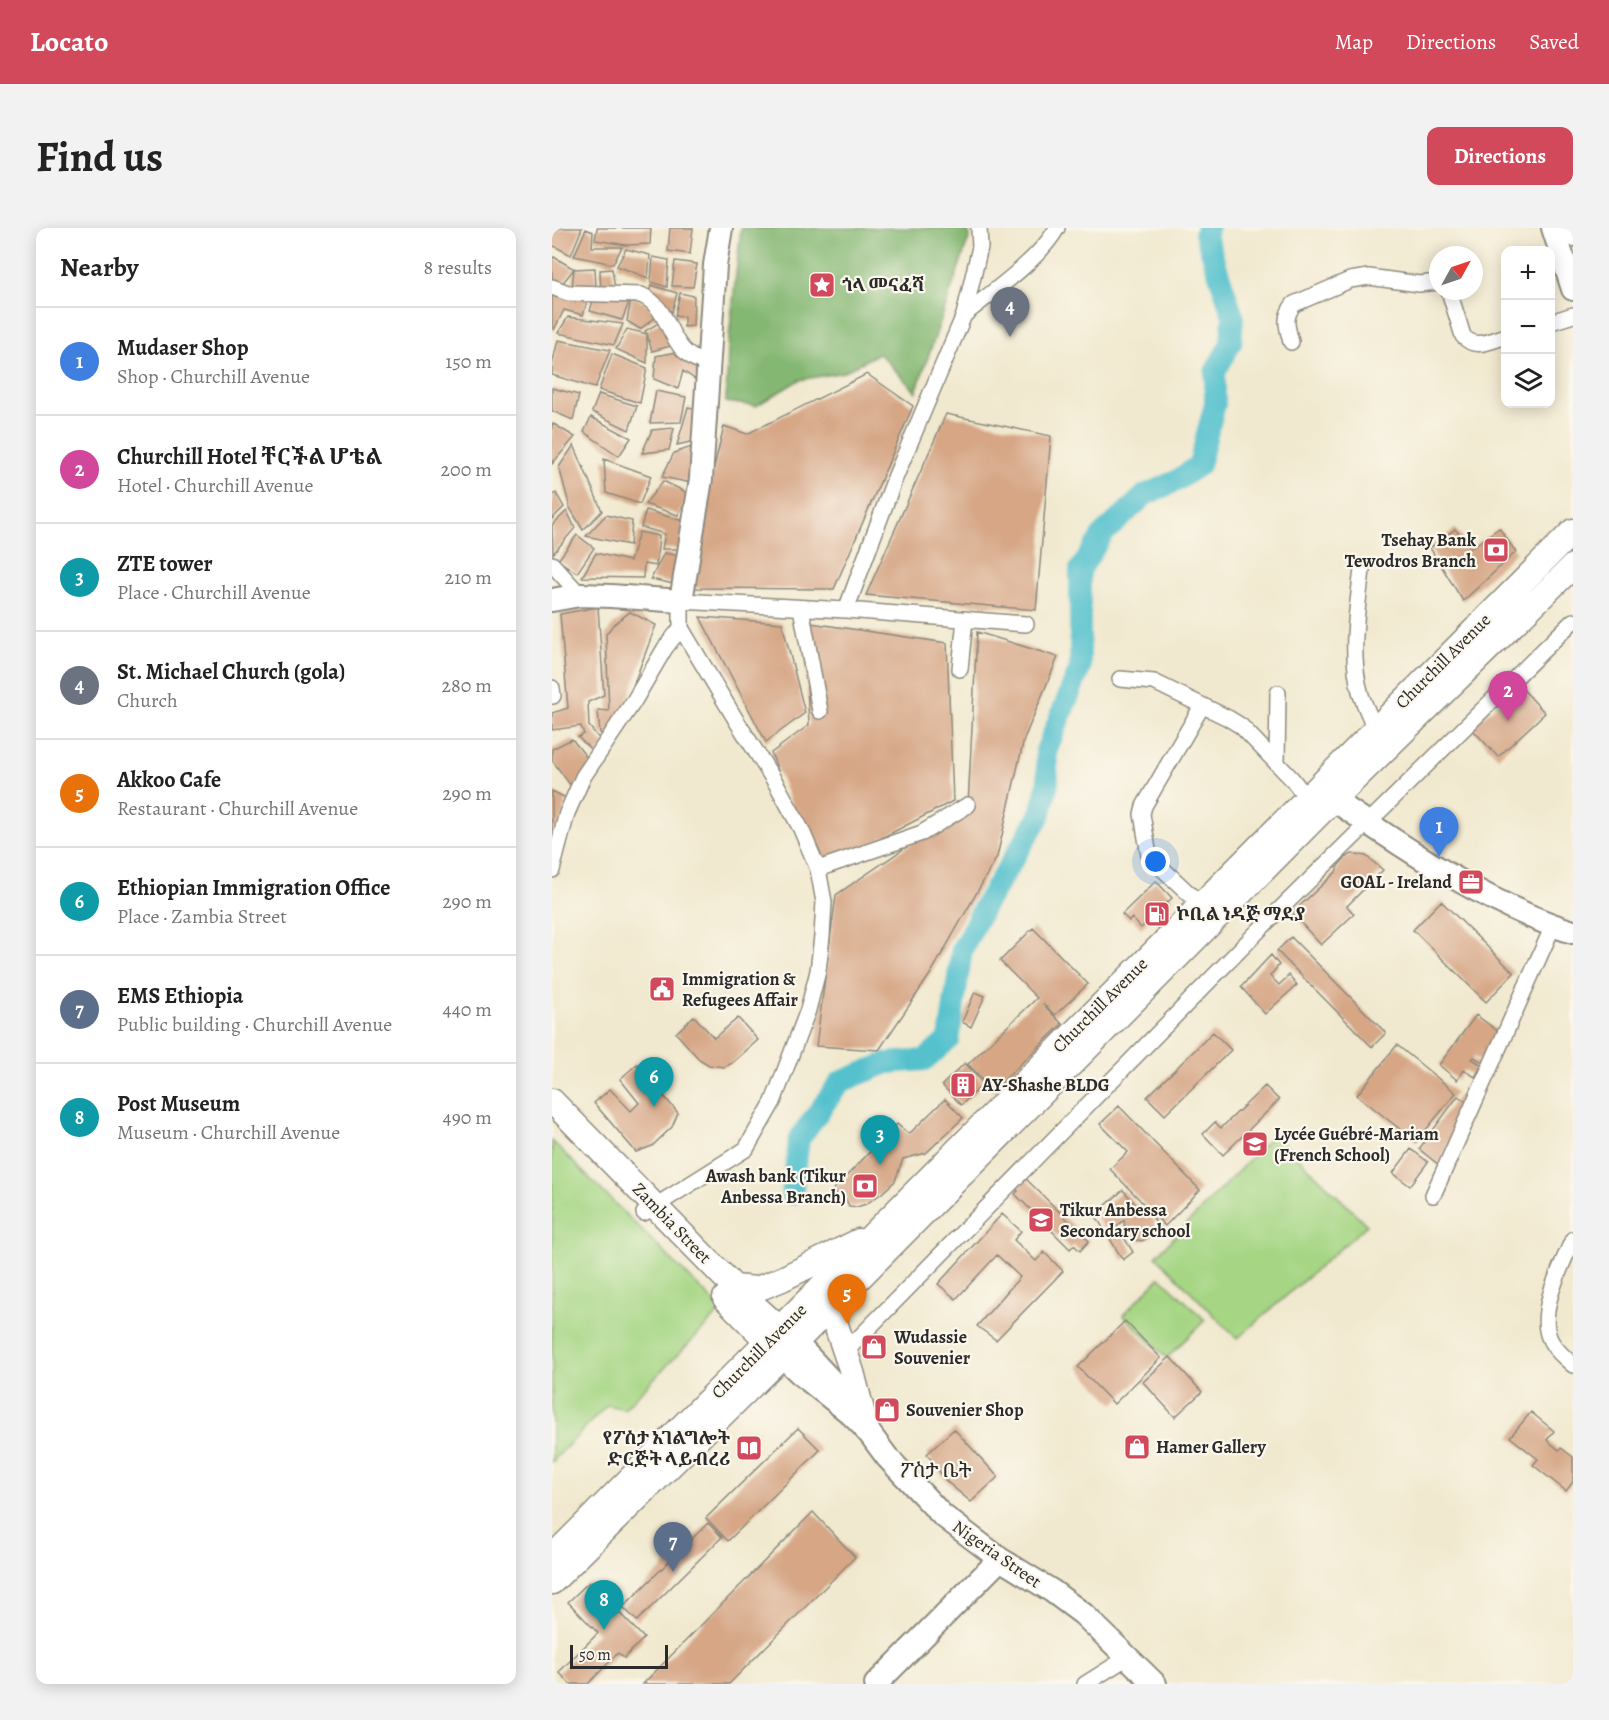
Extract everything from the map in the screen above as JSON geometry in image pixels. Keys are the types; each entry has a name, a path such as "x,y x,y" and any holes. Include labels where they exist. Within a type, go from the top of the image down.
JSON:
{"main road":[{"name":"Churchill Avenue","path":"552,1582 781,1342 875,1233 1306,796 1573,531"},
{"name":"Churchill Avenue","path":"552,1557 781,1342 835,1301 1334,800 1573,566"},
{"name":"Zambia Street","path":"554,1112 781,1342"},
{"name":"Zambia Street","path":"650,1209 734,1287 781,1342"},
{"path":"734,1287 757,1289 875,1233"},
{"path":"835,1301 836,1324 852,1372 859,1421"}],"street":[{"path":"650,1209 746,1149 773,1102 808,1010 818,971 824,902 819,869 801,829 777,785 681,628 681,602 699,497 710,364 715,265 721,228"},
{"path":"846,610 895,477 964,315 980,247 979,228"},
{"path":"964,315 1028,262 1058,228"},
{"path":"1553,228 1573,289"},
{"path":"1571,228 1573,235"},
{"path":"1291,342 1286,316 1290,309 1294,304 1333,286 1369,277 1419,284 1429,283"},
{"path":"552,287 568,293 641,295 648,298 662,313 683,351 710,364"},
{"path":"1452,300 1462,336 1466,340 1479,345 1501,338"},
{"path":"1555,321 1573,315"},
{"path":"552,564 580,595"},
{"path":"1362,570 1355,627 1356,663 1361,693 1375,730"},
{"path":"552,600 580,595 611,596 681,602 846,610 1026,624"},
{"path":"801,608 820,711"},
{"path":"960,669 965,620"},
{"path":"852,1345 1261,928 1573,621"},
{"path":"552,870 567,813 584,777 634,701 665,648 681,628"},
{"path":"1120,679 1154,682 1241,726 1306,796"},
{"path":"552,688 552,696"},
{"path":"1277,763 1278,693"},
{"path":"1200,904 1149,856 1143,814 1144,806 1202,706"},
{"path":"1334,800 1367,823 1484,894 1563,929 1433,1195"},
{"path":"819,869 922,833 968,805"},
{"path":"1573,1239 1554,1285 1545,1321 1549,1338 1556,1350 1573,1365"},
{"name":"Nigeria Street","path":"781,1342 814,1364 834,1383 886,1457 942,1515 1000,1559 1052,1591 1083,1614 1155,1684"},
{"path":"876,1684 1000,1559"},
{"path":"1085,1684 1128,1657"}],"green space":[{"path":"741,228 964,228 970,235 916,392 879,353 844,372 799,380 756,406 726,402 728,347"},
{"path":"1274,1134 1367,1225 1237,1339 1156,1256"},
{"path":"552,1141 722,1310 624,1409 607,1405 552,1462"},
{"path":"1160,1277 1205,1320 1167,1358 1123,1315"}],"building":[{"path":"552,228 582,228 571,255 552,245"},
{"path":"597,228 651,228 650,244 626,245 595,240"},
{"path":"670,228 693,228 690,254 668,251"},
{"path":"586,229 593,232 592,247 622,247 613,264 574,256"},
{"path":"626,249 650,255 648,278 617,266"},
{"path":"554,257 574,269 557,290 552,286 552,259"},
{"path":"653,257 669,260 667,287 651,282"},
{"path":"675,261 697,264 693,287 672,286"},
{"path":"595,268 596,289 572,288 574,269"},
{"path":"612,269 615,289 632,295 622,320 590,311 595,293 601,294 600,270"},
{"path":"651,285 677,293 672,312 648,298"},
{"path":"590,293 583,315 564,310 554,330 552,328 552,294"},
{"path":"680,293 694,296 693,326 684,327 684,317 675,316"},
{"path":"632,295 661,313 640,329 627,321"},
{"path":"568,317 623,324 614,345 558,333"},
{"path":"665,319 678,344 652,351 645,331"},
{"path":"627,329 647,334 647,363 616,349"},
{"path":"558,340 610,350 595,388 552,375"},
{"path":"683,351 701,362 699,382 683,371 678,389 654,379 656,356"},
{"path":"612,354 647,368 640,403 599,390"},
{"path":"867,374 913,406 834,589 685,588 724,426 747,434"},
{"path":"552,388 579,395 573,420 552,411"},
{"path":"656,391 686,397 681,422 650,423"},
{"path":"599,394 637,406 629,430 592,412"},
{"path":"688,407 701,410 700,440 677,445"},
{"path":"946,414 1051,436 1036,610 866,595"},
{"path":"591,417 631,438 619,456 584,432"},
{"path":"552,423 575,437 552,464"},
{"path":"674,428 669,450 642,453 652,430"},
{"path":"574,445 602,511 583,530 570,508 559,467"},
{"path":"697,445 692,483 662,477 674,453"},
{"path":"604,459 651,476 640,504 606,493"},
{"path":"663,481 690,494 678,515 645,504"},
{"path":"556,493 564,507 552,519 552,496"},
{"path":"646,510 683,521 681,549 662,549 665,534 641,527"},
{"path":"567,511 575,528 553,554 552,525"},
{"path":"606,515 632,521 630,545 586,536"},
{"path":"1499,528 1516,552 1463,601 1430,548 1455,529 1471,548"},
{"path":"639,532 659,536 656,566 644,564 643,578 582,577 596,553 630,561"},
{"path":"577,535 594,548 577,573 558,560"},
{"path":"664,553 680,556 674,584 651,579"},
{"path":"598,607 604,695 588,702 589,726 605,746 596,755 578,737 584,734 581,726 552,730 552,713 568,708 560,614"},
{"path":"630,612 656,625 613,739 600,733 598,710 609,711 606,634 613,625"},
{"path":"700,617 782,623 805,713 766,742"},
{"path":"804,622 947,643 953,801 828,866 808,846 771,753 809,725"},
{"path":"977,632 1058,657 1024,739 997,857 931,973 879,1050 816,1046 836,895 968,805"},
{"path":"1519,685 1545,713 1498,757 1471,728"},
{"path":"572,739 592,764 574,790 552,760 552,749"},
{"path":"552,791 566,798 559,832 552,829"},
{"path":"1352,854 1366,856 1383,870 1347,906 1354,914 1321,945 1292,913 1336,872 1345,858"},
{"path":"1156,881 1172,898 1141,928 1132,918 1129,921 1122,914"},
{"path":"1441,901 1514,973 1486,1002 1413,930"},
{"path":"1033,928 1088,984 1055,1015 1043,1004 1062,1024 993,1091 968,1064 1037,998 1000,961"},
{"path":"1291,937 1386,1033 1372,1047 1277,951"},
{"path":"1271,955 1279,965 1270,976 1279,985 1289,975 1297,985 1265,1014 1241,987"},
{"path":"975,992 985,996 971,1027 962,1022"},
{"path":"1476,1015 1499,1032 1485,1064 1474,1057 1472,1059 1482,1065 1475,1077 1464,1070 1457,1080 1439,1065"},
{"path":"694,1016 714,1038 738,1018 758,1040 732,1063 724,1067 709,1065 699,1059 676,1033"},
{"path":"1213,1032 1231,1050 1165,1115 1147,1097"},
{"path":"1397,1045 1456,1093 1416,1142 1357,1095"},
{"name":"AY-Shashe BLDG","path":"965,1063 984,1084 961,1105 942,1085"},
{"path":"637,1064 678,1113 672,1127 652,1146 636,1152 594,1103 610,1089 631,1111 639,1103 620,1079"},
{"path":"1265,1086 1279,1100 1223,1155 1203,1134 1215,1122 1221,1128"},
{"path":"1458,1096 1468,1103 1439,1165 1419,1149"},
{"path":"945,1099 963,1118 926,1153 903,1159 895,1181 881,1194 857,1207 849,1206 844,1195 841,1198 832,1191 897,1124 909,1134"},
{"path":"1119,1106 1200,1190 1165,1226 1110,1169 1128,1152 1100,1124"},
{"path":"1411,1149 1428,1162 1410,1186 1393,1173"},
{"path":"1023,1176 1089,1241 1080,1251 1074,1245 1070,1249 1015,1194 1018,1191 1013,1186"},
{"path":"1123,1190 1138,1207 1135,1209 1150,1213 1155,1221 1155,1227 1151,1236 1142,1241 1127,1235 1124,1220 1117,1226 1133,1252 1123,1260 1095,1215"},
{"path":"1002,1214 1021,1231 1014,1240 1036,1261 1044,1252 1063,1271 996,1340 977,1326 1020,1277 997,1255 956,1299 938,1284"},
{"path":"1125,1321 1161,1358 1114,1404 1078,1367"},
{"path":"1170,1357 1202,1392 1175,1417 1143,1382"},
{"path":"1531,1412 1554,1431 1547,1440 1559,1450 1561,1448 1573,1457 1573,1482 1566,1491 1533,1465 1538,1459 1510,1437"},
{"path":"798,1428 820,1450 728,1541 706,1518"},
{"path":"954,1429 998,1477 971,1502 946,1481 927,1454"},
{"path":"813,1512 855,1557 729,1684 643,1684"},
{"path":"708,1523 722,1537 637,1621 623,1607"},
{"path":"589,1582 644,1638 624,1658 618,1653 588,1684 570,1684 559,1672 598,1633 568,1602"}],"waterway":[{"path":"792,1194 799,1139 840,1082 887,1063 925,1060 949,1039 962,949 985,905 1040,815 1048,783 1046,751 1080,668 1080,570 1103,534 1145,495 1176,481 1199,465 1215,404 1215,372 1231,343 1233,316 1205,233 1208,228"}],"place":[{"name":"ጎላ መናፈሻ","path":"822,285"},
{"name":"St. Michael Church (gola)","path":"1010,337"},
{"name":"Tsehay Bank Tewodros Branch","path":"1496,550"},
{"name":"Churchill Hotel ቸርችል ሆቴል","path":"1508,721"},
{"name":"Mudaser Shop","path":"1439,857"},
{"name":"GOAL - Ireland","path":"1471,882"},
{"name":"ኮቢል ነዳጅ ማደያ","path":"1157,914"},
{"name":"Immigration & Refugees Affair","path":"662,989"},
{"name":"AY-Shashe BLDG","path":"963,1085"},
{"name":"Ethiopian Immigration Office","path":"654,1107"},
{"name":"Lycée Guébré-Mariam (French School)","path":"1255,1144"},
{"name":"ZTE tower","path":"880,1165"},
{"name":"Awash bank (Tikur Anbessa Branch)","path":"865,1186"},
{"name":"Tikur Anbessa Secondary school","path":"1041,1220"},
{"name":"Akkoo Cafe","path":"847,1324"},
{"name":"Wudassie Souvenier","path":"874,1347"},
{"name":"Souvenier Shop","path":"887,1410"},
{"name":"Hamer Gallery","path":"1137,1447"},
{"name":"የፖስታ አገልግሎት ድርጅት ላይብረሪ","path":"749,1448"},
{"name":"EMS Ethiopia","path":"673,1572"},
{"name":"Post Museum","path":"604,1630"}],"district":[{"name":"ፖስታ ቤት","path":"936,1470"}]}
